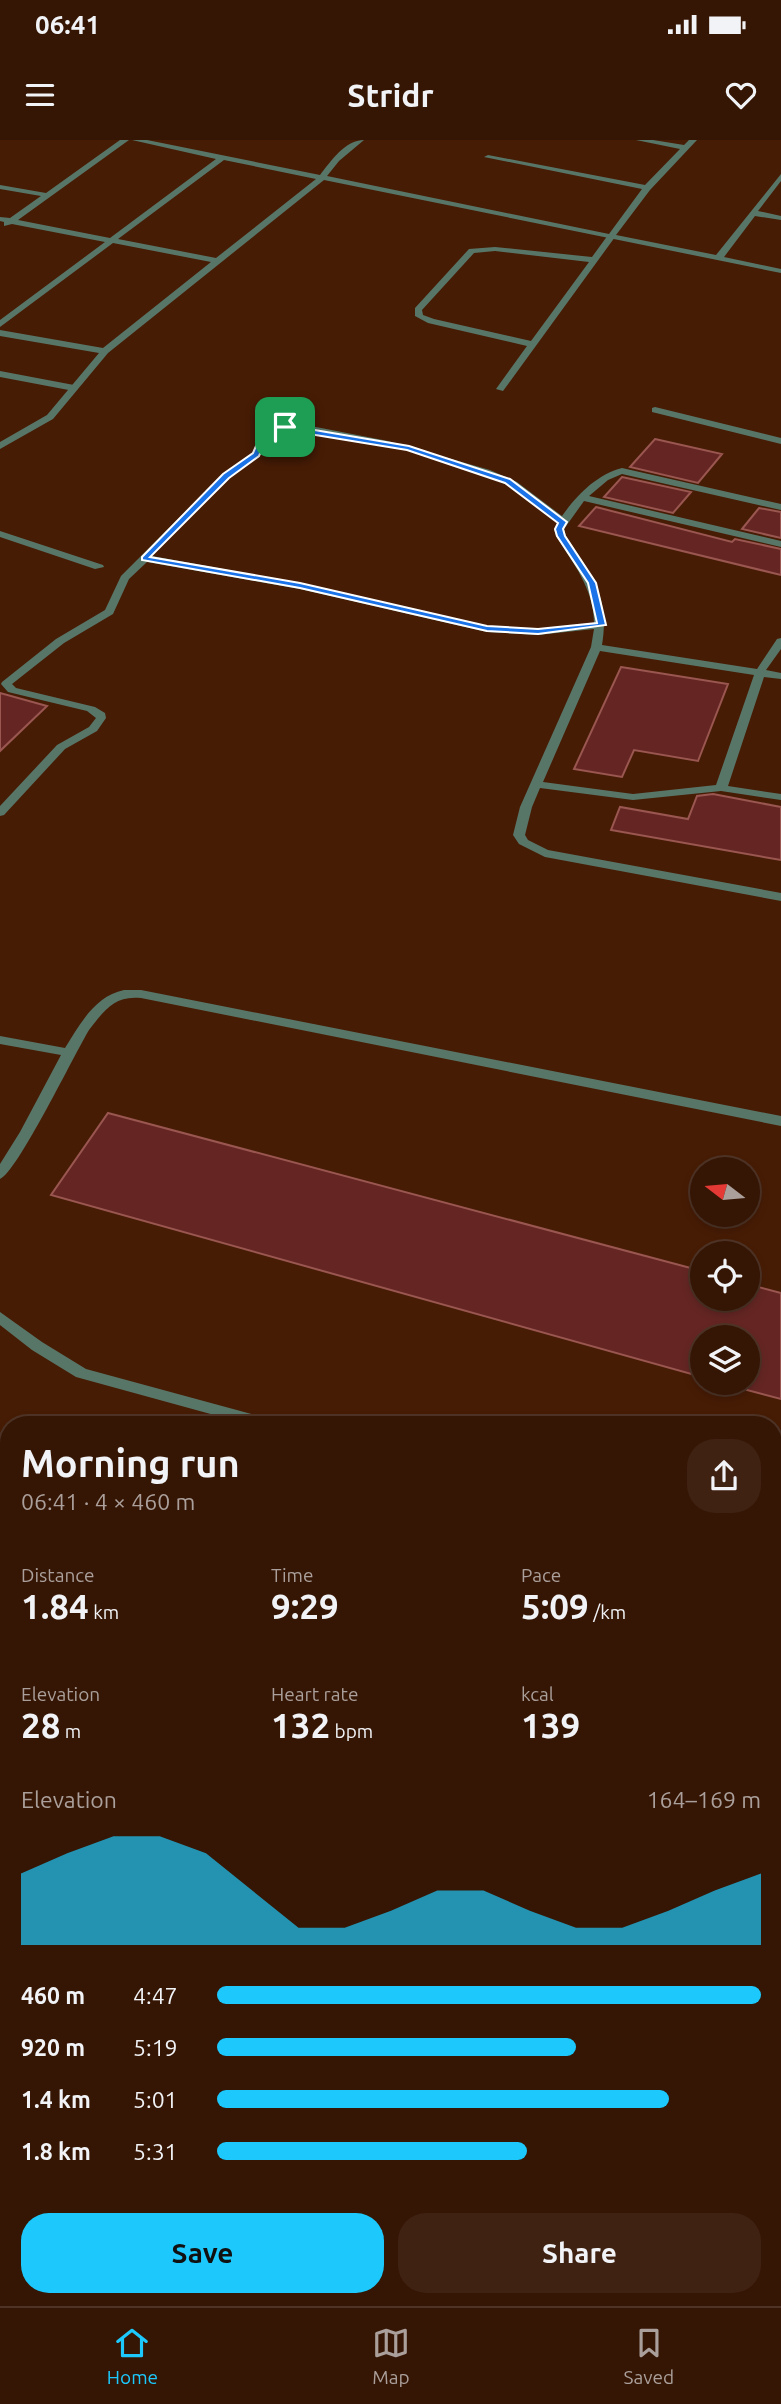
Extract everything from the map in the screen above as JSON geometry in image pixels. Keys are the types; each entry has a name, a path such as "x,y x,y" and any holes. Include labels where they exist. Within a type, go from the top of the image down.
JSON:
{"street":[{"path":"0,228 125,140"},
{"path":"136,140 781,271"},
{"path":"0,446 50,416 105,351 322,178 336,159 360,140"},
{"path":"640,140 685,148"},
{"path":"500,388 647,188 693,140"},
{"path":"488,157 647,188"},
{"path":"0,324 222,158"},
{"path":"718,259 781,177"},
{"path":"0,187 47,195"},
{"path":"754,212 781,218"},
{"path":"0,219 218,261"},
{"path":"532,344 431,321 419,316 418,310 472,251 495,249 594,260"},
{"path":"0,333 105,351"},
{"path":"0,374 74,388"},
{"path":"655,411 781,441"},
{"path":"0,813 61,747 93,729 101,718 101,715 90,709 12,690 5,684 60,640 109,612 120,584 226,476 256,454 264,434 273,428 298,429 409,448 490,474 508,481 563,522"},
{"path":"0,436 12,439"},
{"path":"781,507 622,471 609,474 563,522 559,529 561,536 592,583 601,625 596,647 536,785 519,835 523,842 545,853 781,897"},
{"path":"584,498 781,544"},
{"path":"0,534 99,567"},
{"path":"144,558 300,586 487,629 538,632 601,625"},
{"path":"721,788 760,672 781,641"},
{"path":"596,647 781,676"},
{"path":"536,785 633,797 721,788 781,797"},
{"path":"0,1174 35,1120 88,1022 102,1005 116,995 141,994 781,1121"},
{"path":"0,1040 71,1053"},
{"path":"0,1317 37,1346 81,1373 237,1416"}],"building":[{"path":"655,439 722,454 698,483 630,467"},
{"path":"622,477 691,492 673,513 604,497"},
{"path":"596,507 732,542 735,539 781,549 781,575 579,526"},
{"path":"759,508 781,512 781,538 742,529"},
{"path":"621,667 728,684 698,761 634,750 622,777 574,769"},
{"path":"0,693 47,706 0,751"},
{"path":"713,794 781,807 781,860 611,830 620,807 688,819 697,796"},
{"path":"108,1113 690,1268 690,1311 760,1311 760,1287 781,1293 781,1399 760,1393 760,1325 690,1325 690,1374 51,1195"}],"route":[{"path":"285,427 409,448 508,481 563,522 559,529 561,536 592,583 601,625 538,632 487,629 460,625 300,586 144,558 226,476 256,454 266,431 285,427"}]}
